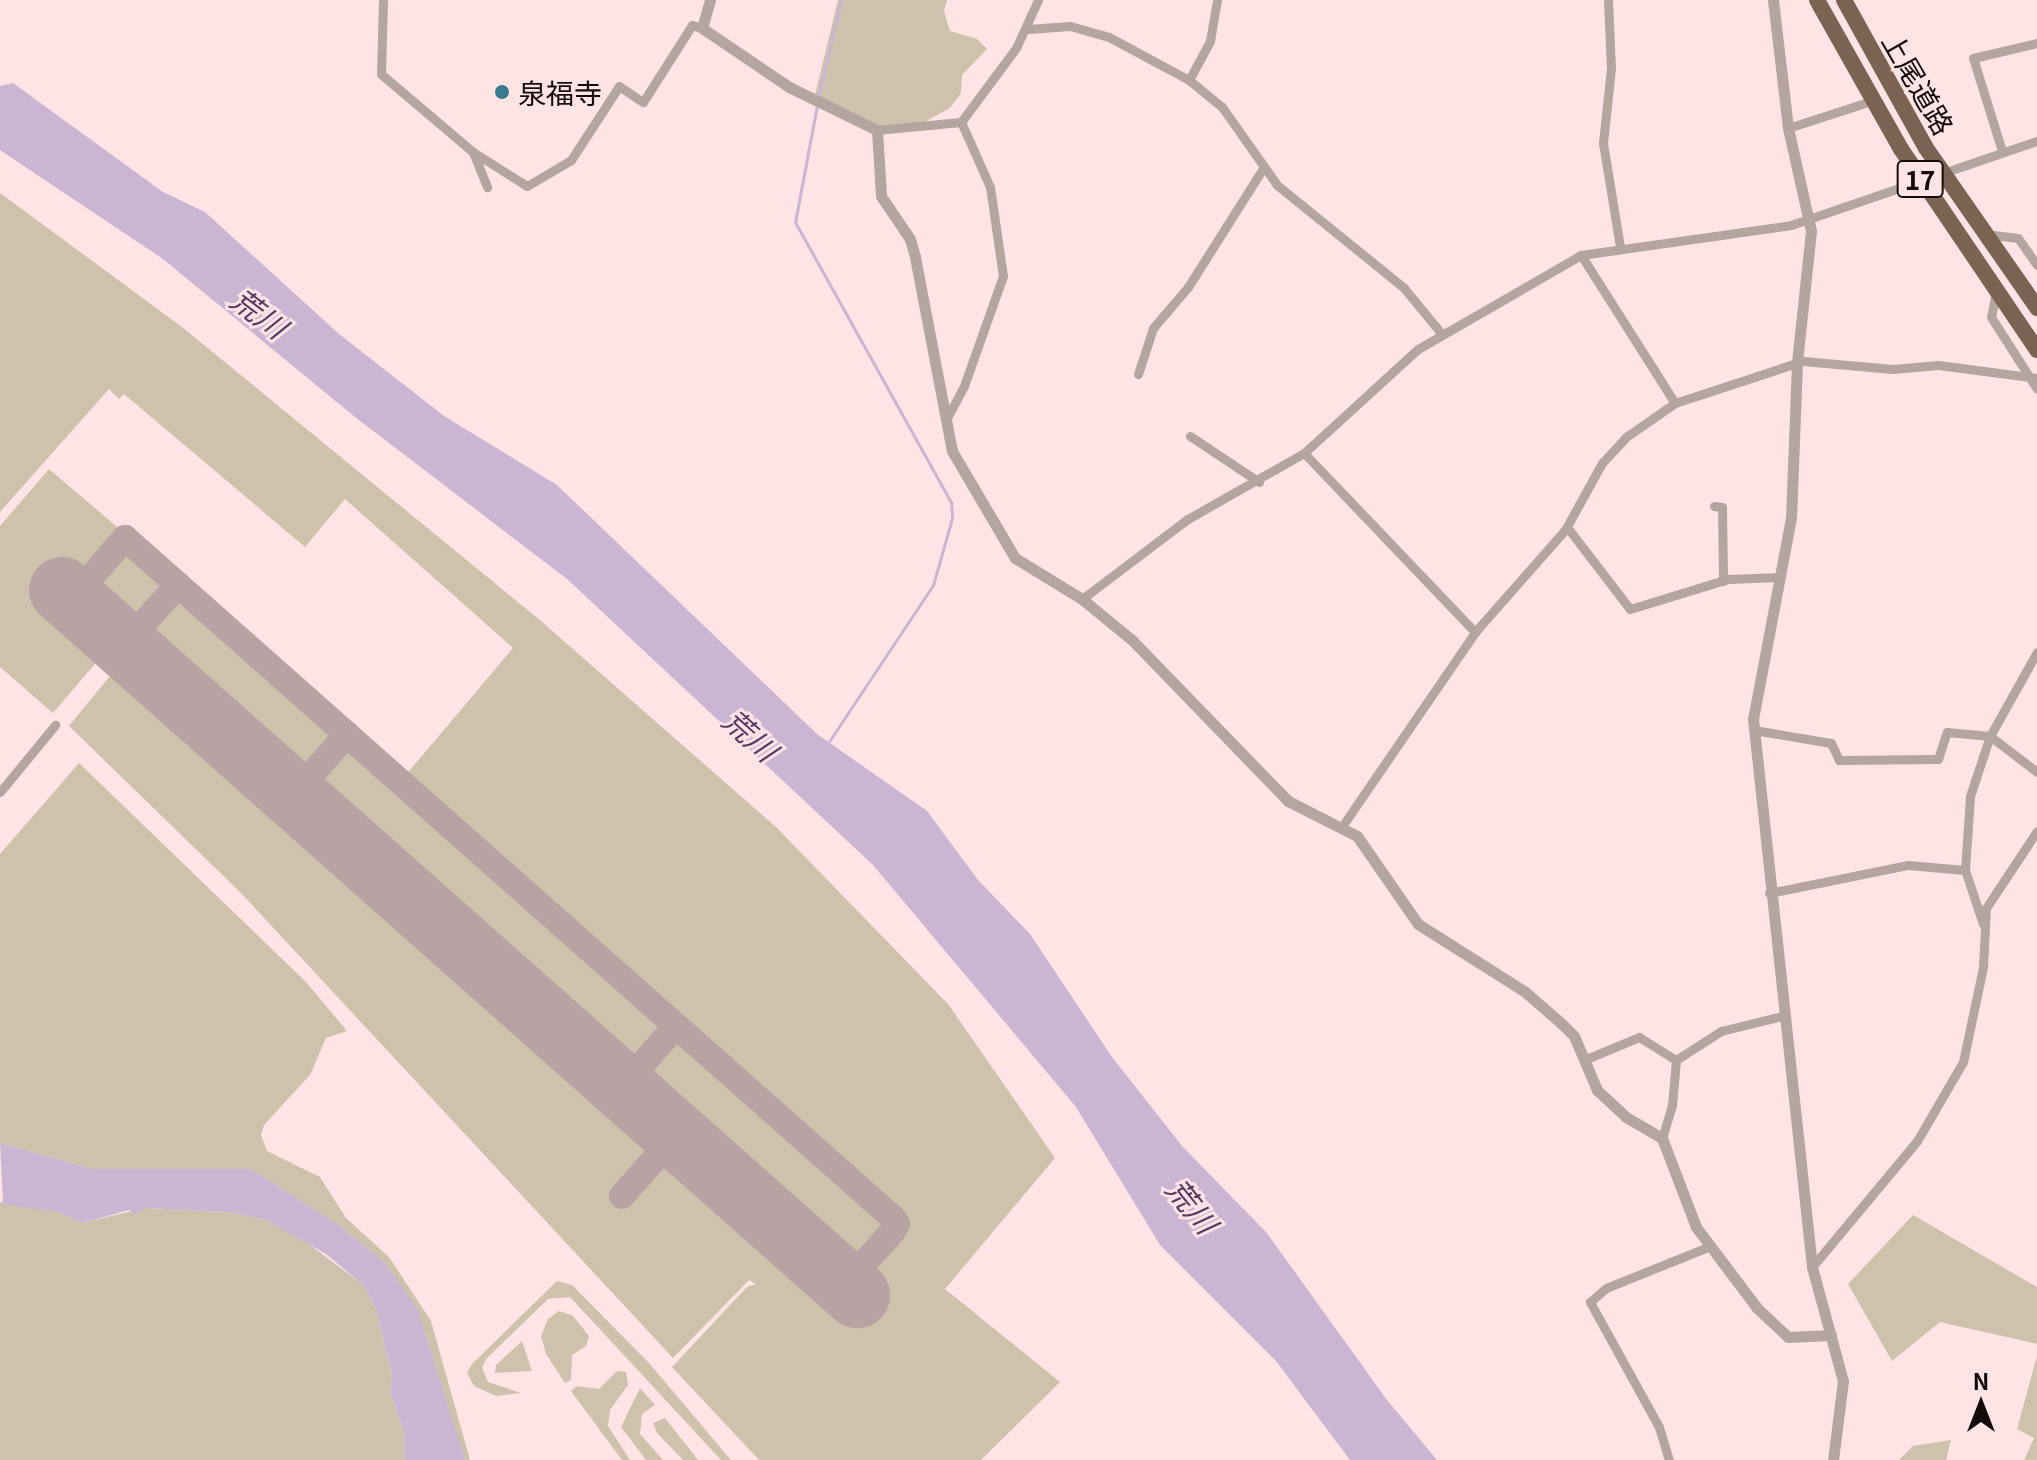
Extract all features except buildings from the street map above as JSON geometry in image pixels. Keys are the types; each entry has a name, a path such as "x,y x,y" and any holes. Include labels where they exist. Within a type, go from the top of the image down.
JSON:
{"highway":[{"name":"上尾道路","path":"1817,0 1919,178 2037,350"},
{"name":"上尾道路","path":"1844,0 1941,171 2037,308"}],"street":[{"path":"383,0 381,74 473,152 527,186 571,160 619,86 643,102 692,25 702,28 789,87 877,130 961,122 1028,29 1038,0"},
{"path":"702,28 710,0"},
{"path":"1189,80 1210,41 1217,0"},
{"path":"1608,0 1611,68 1603,143 1620,247"},
{"path":"1773,0 1788,128 1811,220 1797,363 1795,476 1754,730 1782,1016 1812,1267 1844,1392 1833,1460"},
{"path":"1028,29 1070,26 1109,37 1189,80 1222,107 1262,170 1404,288 1441,333"},
{"path":"2002,151 1973,58 2037,43"},
{"path":"1788,128 1865,103"},
{"path":"947,418 964,386 1003,276 990,187 961,122"},
{"path":"877,130 881,196 910,239 952,451 1015,558 1082,599 1132,640 1288,801 1343,825 1372,855 1418,924 1524,991 1574,1036 1597,1090 1626,1117 1662,1138 1708,1247 1780,1333 1831,1335"},
{"path":"1082,599 1186,520 1259,482 1304,453 1386,375 1441,333 1581,255 1811,220 1919,178 2037,141"},
{"path":"473,152 487,187"},
{"path":"1138,374 1153,328 1188,287 1262,170"},
{"path":"1985,234 2018,238 2037,265"},
{"path":"1581,255 1675,403"},
{"path":"1996,290 1991,317 2032,376 2037,389"},
{"path":"1343,825 1475,632 1567,527 1614,448 1675,403 1797,363 1893,369 1938,365 2032,376"},
{"path":"1190,436 1259,482"},
{"path":"1304,453 1475,632"},
{"path":"1714,506 1722,507 1723,581"},
{"path":"1567,527 1630,609 1723,581 1781,577"},
{"path":"1983,924 1965,870 1970,796 1990,736 2037,652"},
{"path":"0,792 55,725"},
{"path":"1754,730 1831,743 1839,760 1938,759 1947,732 1990,736 2037,772"},
{"path":"1812,1267 1917,1141 1963,1062 1983,967 1986,908 2037,831"},
{"path":"1769,893 1908,865 1965,870"},
{"path":"1676,1060 1721,1031 1782,1016"},
{"path":"1584,1060 1639,1037 1676,1060"},
{"path":"1662,1138 1672,1105 1676,1060"},
{"path":"1669,1460 1659,1427 1590,1302 1606,1288 1708,1247"}],"shaded area":[{"path":"838,0 947,0 944,11 950,31 977,39 987,49 962,75 961,93 950,108 908,131 877,130 814,99"},
{"path":"0,193 182,327 541,621 776,827 948,1004 1055,1158 945,1289 1060,1382 981,1460 759,1460 672,1367 747,1287 756,1284 749,1280 673,1358 240,892 69,726 118,666 849,1309 872,1286 862,1278 910,1223 405,776 513,648 345,499 305,547 124,394 119,399 109,389 0,512"},
{"path":"49,469 123,532 79,580 70,574 45,605 105,652 53,713 0,667 0,526"},
{"path":"124,549 164,582 129,623 90,590"},
{"path":"178,597 333,737 296,774 144,636"},
{"path":"347,749 664,1025 627,1067 311,789"},
{"path":"79,763 306,982 347,1031 326,1038 310,1075 264,1125 261,1135 267,1151 320,1177 346,1218 389,1257 431,1321 470,1460 465,1460 443,1398 426,1334 251,1169 92,1169 0,1143 0,854"},
{"path":"676,1037 887,1224 849,1266 640,1079"},
{"path":"0,1202 58,1212 82,1223 145,1208 228,1212 264,1219 301,1238 363,1285 375,1306 392,1374 390,1392 405,1436 405,1460 0,1460"},
{"path":"1913,1215 2037,1287 2037,1344 1940,1322 1892,1361 1848,1284"},
{"path":"557,1281 572,1285 649,1363 731,1460 721,1460 570,1297 548,1299 486,1359 482,1368 488,1382 521,1393 496,1396 474,1386 467,1373 472,1364"},
{"path":"559,1311 573,1316 589,1336 586,1346 572,1355 571,1380 565,1383 546,1354 541,1336 548,1319"},
{"path":"522,1341 532,1371 495,1373 496,1365"},
{"path":"2037,1356 2037,1460 2024,1460 2034,1438 2017,1429"},
{"path":"617,1371 626,1372 628,1385 610,1410 608,1426 630,1460 622,1460 571,1391 577,1386 599,1389"},
{"path":"640,1388 655,1405 642,1414 640,1434 663,1460 646,1460 621,1427"},
{"path":"665,1418 698,1460 683,1460 657,1433 653,1423"},
{"path":"1951,1440 1946,1460 1899,1460 1913,1446"}],"water":[{"name":"荒川","path":"13,83 163,192 205,212 339,334 444,416 557,485 817,734 927,811 978,880 1030,934 1112,1057 1182,1146 1266,1232 1387,1400 1437,1460 1350,1460 1276,1361 1160,1245 1076,1107 873,865 567,579 355,417 163,259 0,150 0,86"},
{"path":"0,1143 92,1169 251,1169 340,1226 384,1262 418,1310 465,1460 405,1460 405,1436 390,1392 392,1374 375,1306 363,1285 326,1254 264,1219 228,1212 145,1208 136,1215 129,1210 82,1223 58,1212 3,1204"}],"waterway":[{"path":"818,98 841,0"},
{"path":"817,105 795,222 951,502 952,518 933,585 828,743"}],"taxiway":[{"path":"72,599 125,538 893,1218 897,1224 892,1232 845,1285"},
{"path":"124,645 178,585"},
{"path":"293,796 347,734"},
{"path":"622,1087 676,1026"},
{"path":"622,1196 676,1135"}],"runway":[{"path":"62,590 857,1295"}],"place":[{"name":"泉福寺","path":"502,92"}]}
